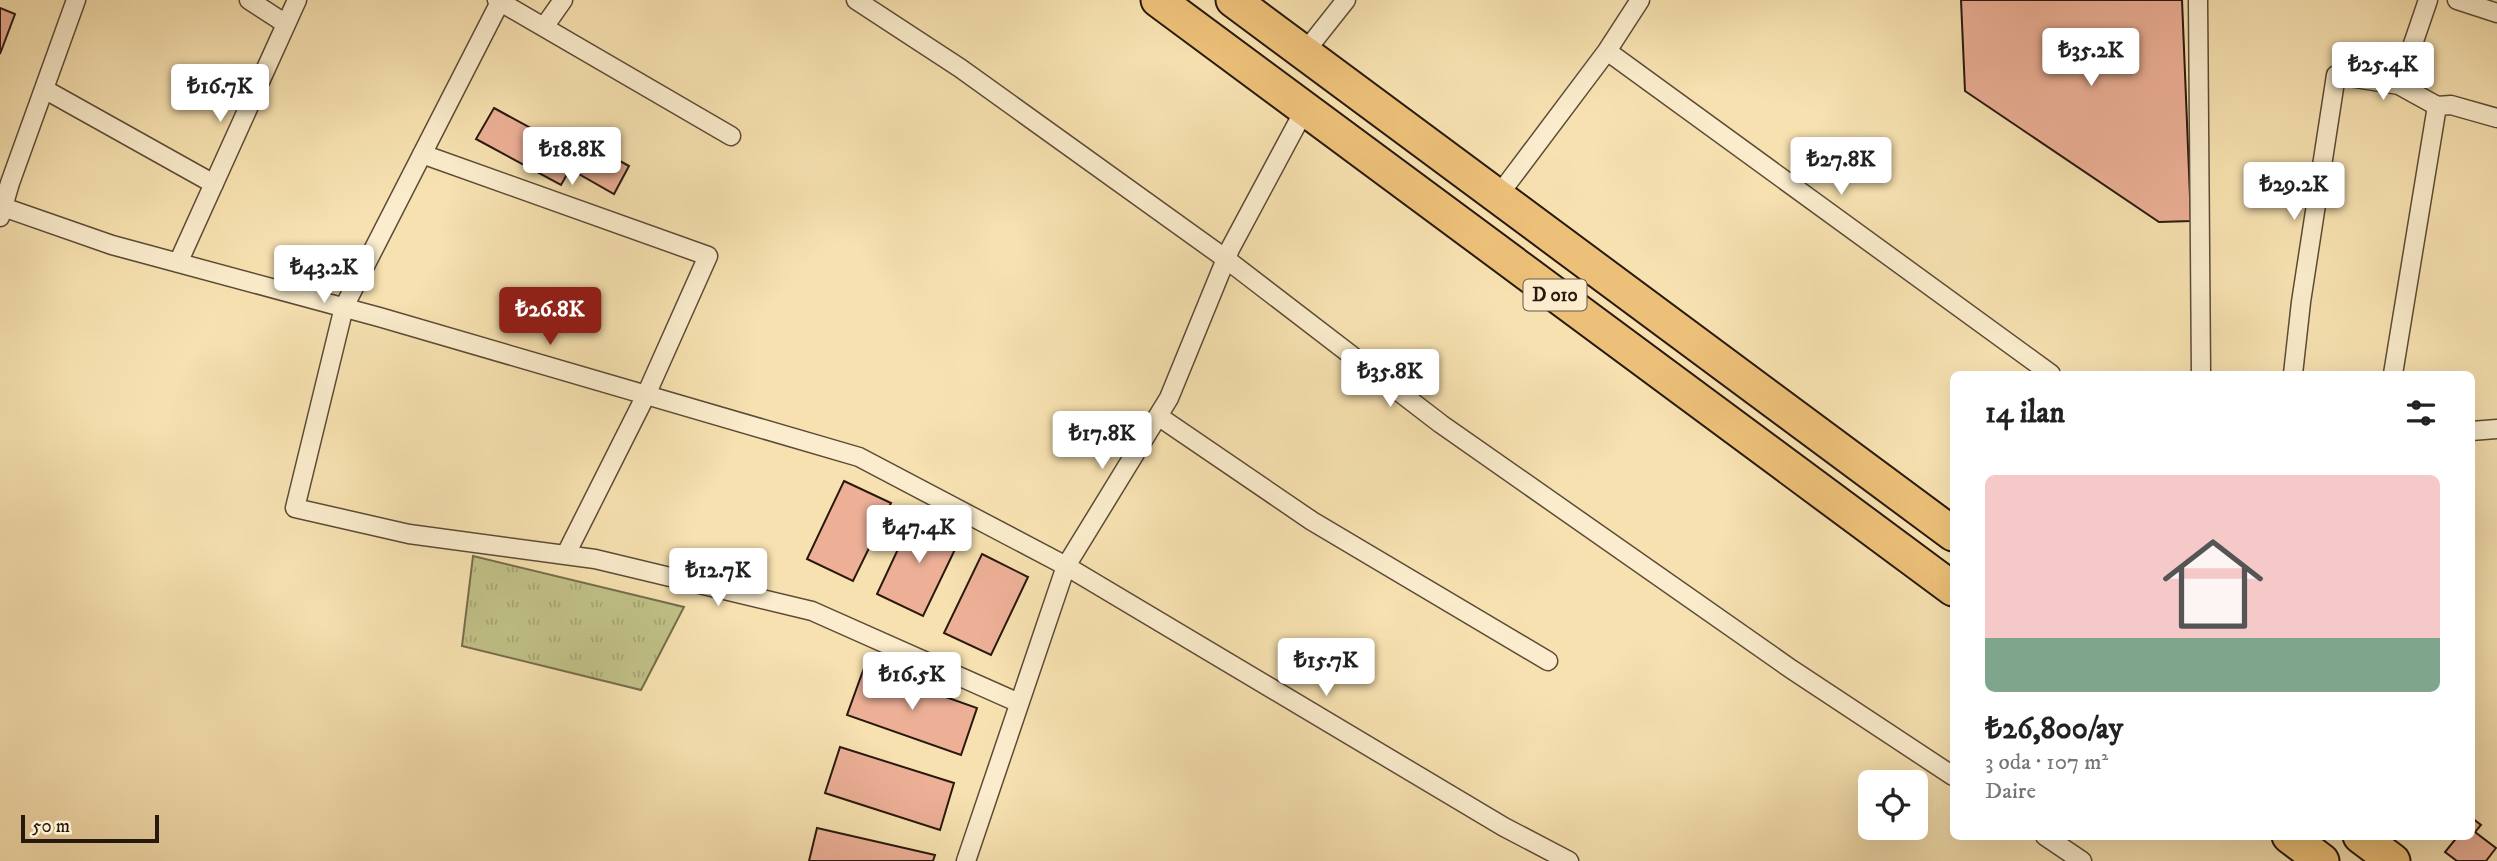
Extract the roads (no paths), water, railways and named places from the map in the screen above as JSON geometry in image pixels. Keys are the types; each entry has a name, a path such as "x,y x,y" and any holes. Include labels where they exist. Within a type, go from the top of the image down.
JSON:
{"highway":[{"name":"D 010","path":"1158,0 1950,587"},
{"name":"D 010","path":"1233,0 1950,532"},
{"path":"2294,840 2322,861"},
{"path":"2365,840 2393,861"}],"street":[{"path":"76,0 1,210 111,245 344,307 859,457 1066,566 1504,827 1569,861"},
{"path":"249,0 286,24"},
{"path":"178,263 297,0"},
{"path":"544,27 563,0"},
{"path":"856,0 960,68 1226,259 1441,424 1791,669 1950,774"},
{"path":"1304,53 1346,0"},
{"path":"1498,196 1607,51 1640,0"},
{"path":"2197,0 2201,371"},
{"path":"2399,85 2428,0"},
{"path":"2457,0 2497,13"},
{"path":"731,136 499,1 344,307 295,508 409,534 566,554 812,611 1019,703"},
{"path":"1607,51 2047,371"},
{"path":"2293,371 2301,302 2336,75 2399,85 2437,106 2451,105 2497,118"},
{"path":"44,89 214,184"},
{"path":"2393,371 2437,106"},
{"path":"966,861 1066,566 1169,398 1226,259 1305,109"},
{"path":"422,154 708,256 646,395 566,554"},
{"path":"1158,416 1312,521 1548,661"},
{"path":"2475,430 2497,426"},
{"path":"2051,840 2082,861"}]}
